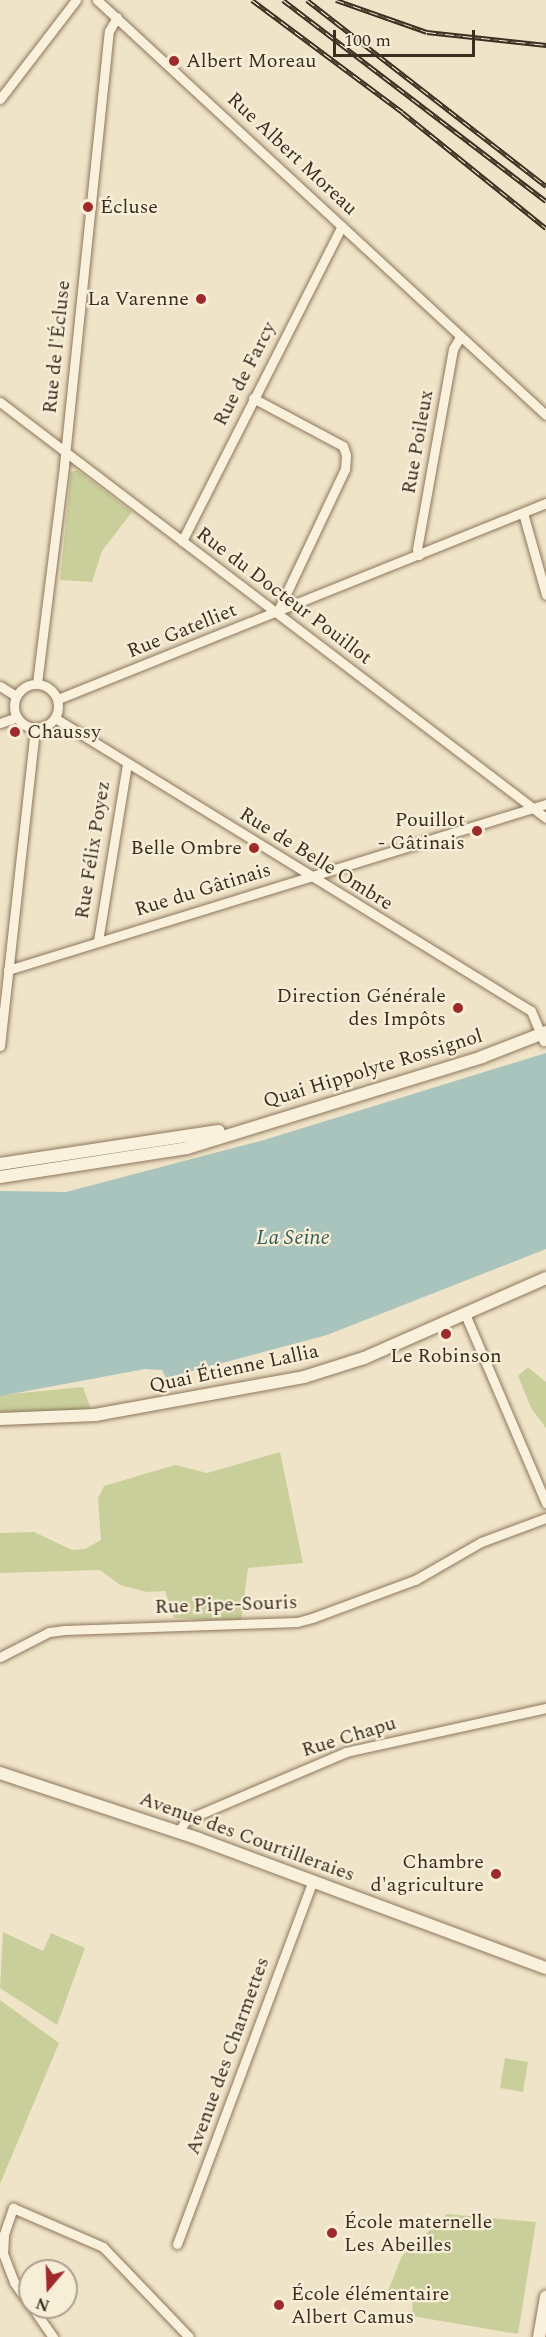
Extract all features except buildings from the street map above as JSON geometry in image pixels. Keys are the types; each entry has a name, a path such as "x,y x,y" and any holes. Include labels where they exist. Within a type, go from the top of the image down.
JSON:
{"street":[{"path":"0,99 76,0"},
{"name":"Rue Albert Moreau","path":"97,0 546,416"},
{"name":"Rue de l'Écluse","path":"37,683 66,452 109,31 117,17"},
{"name":"Rue de Farcy","path":"182,541 342,226"},
{"name":"Rue Poileux","path":"419,555 417,549 453,349 460,337"},
{"path":"253,398 343,446 346,455 345,469 277,613"},
{"name":"Rue du Docteur Pouillot","path":"0,402 546,818"},
{"name":"Rue Gatelliet","path":"58,699 277,613 546,503"},
{"path":"523,513 546,595"},
{"path":"37,683 50,688 58,699 55,718 47,726 35,728 17,717 16,696 25,687 37,683"},
{"path":"0,686 16,696"},
{"path":"0,723 17,717"},
{"name":"Rue de Belle Ombre","path":"55,718 531,1011 544,1037"},
{"path":"0,1046 4,968 35,728"},
{"name":"Rue Félix Poyez","path":"98,941 127,764"},
{"name":"Rue du Gâtinais","path":"4,968 546,804"},
{"name":"Quai Hippolyte Rossignol","path":"0,1177 153,1155 544,1037"},
{"name":"Quai Hippolyte Rossignol","path":"0,1164 241,1129"},
{"name":"Quai Étienne Lallia","path":"0,1419 94,1415 304,1377 364,1358 546,1278"},
{"path":"465,1314 546,1503"},
{"name":"Rue Pipe-Souris","path":"0,1657 49,1632 65,1630 297,1622 414,1580 481,1542 546,1518"},
{"name":"Rue Chapu","path":"178,1832 186,1820 346,1752 546,1708"},
{"name":"Avenue des Courtilleraies","path":"0,1773 178,1832 546,1968"},
{"name":"Avenue des Charmettes","path":"177,2244 313,1881"},
{"path":"18,2288 3,2254 4,2234 13,2208 103,2247 189,2337"},
{"path":"539,2337 546,2297"},
{"path":"41,2319 54,2337"}],"green space":[{"path":"77,470 132,512 102,551 92,582 60,580 71,472"},
{"path":"528,1367 546,1382 546,1428 531,1408 518,1376"},
{"path":"83,1387 91,1409 0,1417 0,1395"},
{"path":"280,1452 303,1563 248,1568 241,1622 174,1618 165,1591 147,1592 120,1585 100,1570 0,1573 0,1533 34,1532 72,1550 85,1549 101,1540 98,1498 104,1486 175,1465 207,1473"},
{"path":"3,1932 43,1951 51,1933 85,1948 57,2025 0,1988"},
{"path":"0,2000 59,2043 0,2184"},
{"path":"505,2058 528,2062 523,2092 500,2088"},
{"path":"447,2214 536,2222 518,2334 412,2316 413,2296 387,2293 402,2256"}],"water":[{"name":"La Seine","path":"546,1053 546,1249 327,1335 166,1378 162,1370 145,1369 0,1396 0,1191 66,1192 264,1140"}],"railway":[{"path":"252,0 402,112 546,228"},
{"path":"283,0 546,201"},
{"path":"307,0 546,186"},
{"path":"336,0 427,32 546,45"}],"place":[{"name":"Albert Moreau","path":"174,61"},
{"name":"Écluse","path":"88,207"},
{"name":"La Varenne","path":"201,299"},
{"name":"Chaussy","path":"15,732"},
{"name":"Pouillot - Gâtinais","path":"477,831"},
{"name":"Belle Ombre","path":"254,848"},
{"name":"Direction Générale des Impôts","path":"458,1008"},
{"name":"Le Robinson","path":"446,1334"},
{"name":"Chambre d'agriculture","path":"496,1874"},
{"name":"École maternelle Les Abeilles","path":"332,2233"},
{"name":"École élémentaire Albert Camus","path":"279,2305"}]}
